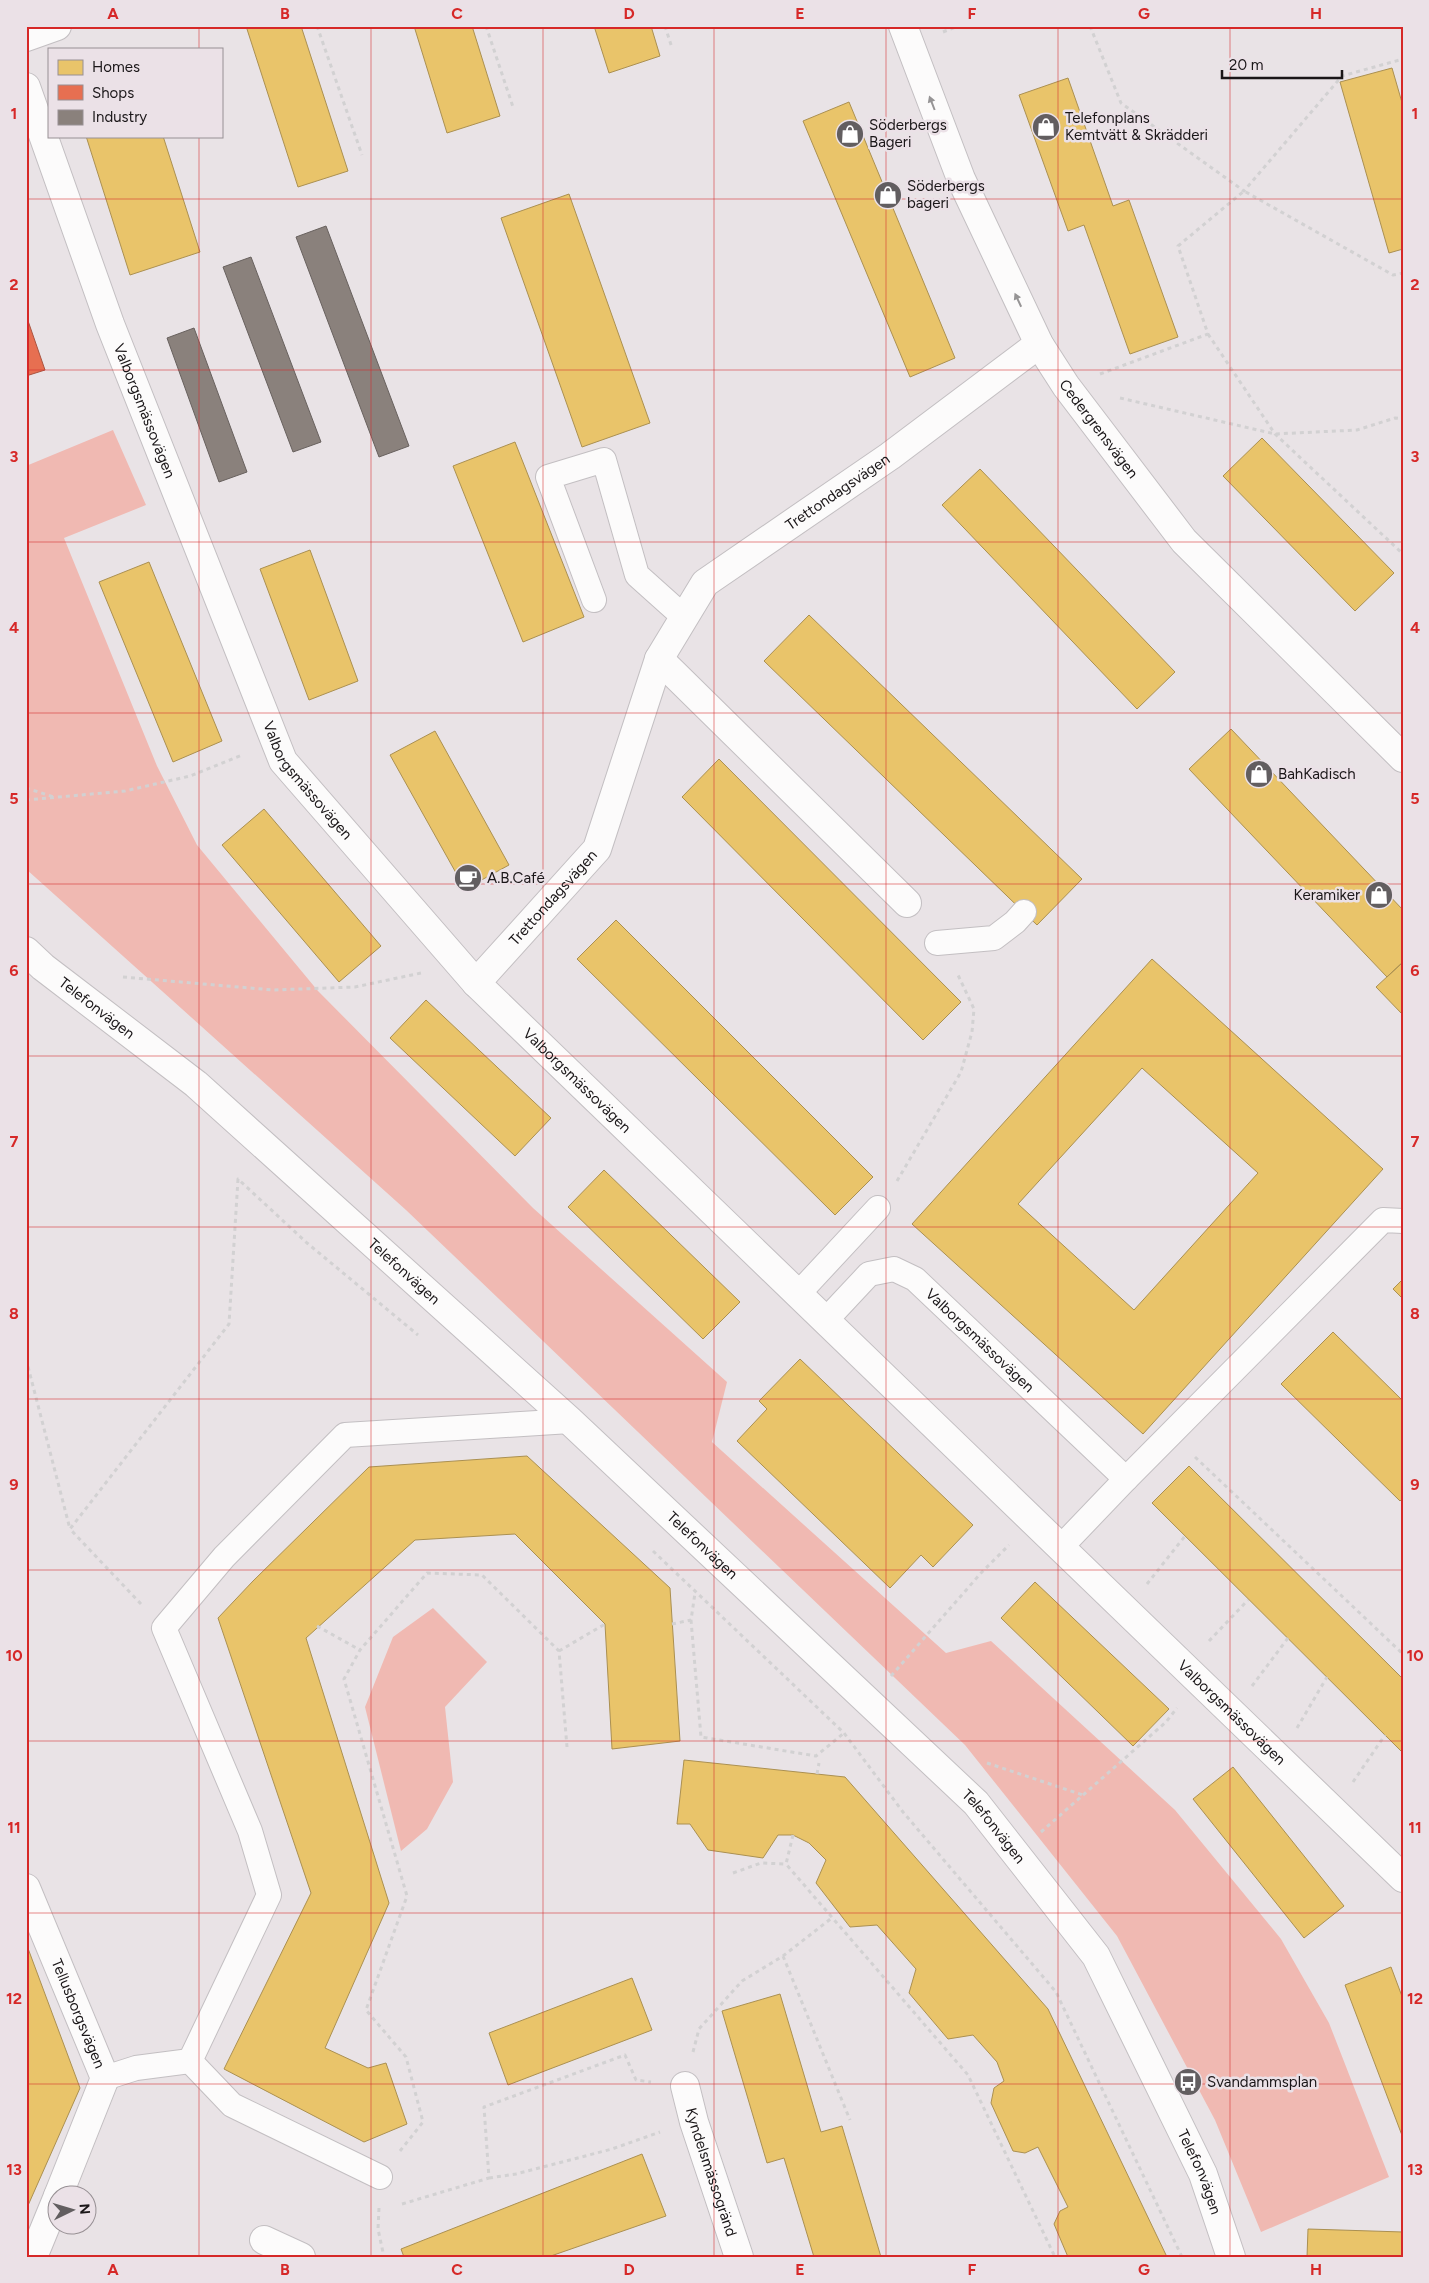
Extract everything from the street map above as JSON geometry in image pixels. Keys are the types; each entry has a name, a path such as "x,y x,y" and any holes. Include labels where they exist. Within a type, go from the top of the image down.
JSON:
{"street":[{"path":"26,37 57,26"},
{"name":"Cedergrensvägen","path":"903,26 962,179 1039,344 1066,386 1184,541 1403,758"},
{"name":"Valborgsmässovägen","path":"26,87 110,324 283,760 476,983 1403,1878"},
{"name":"Trettondagsvägen","path":"476,983 597,849 659,659 705,583 890,456 1039,344"},
{"path":"659,659 906,903"},
{"name":"Telefonvägen","path":"26,951 43,967 196,1084 570,1421 976,1803 1096,1956 1203,2174 1231,2257"},
{"name":"Tellusborgsvägen","path":"26,1888 105,2078 62,2186"},
{"name":"Kyndelsmässogränd","path":"685,2086 694,2122 739,2257"},
{"name":"Tellusborgsvägen","path":"33,2257 48,2220"},
{"path":"264,2240 301,2257"}],"lane":[{"path":"594,600 548,477 604,460 636,575 685,618"},
{"path":"937,943 994,938 1015,922 1024,912"},
{"path":"798,1294 878,1208"},
{"path":"1060,1548 1382,1220 1403,1220"},
{"name":"Valborgsmässovägen","path":"826,1320 869,1274 894,1269 915,1279 1126,1479"},
{"path":"190,2061 269,1895 250,1831 164,1628 224,1557 345,1435 570,1421"},
{"path":"105,2078 136,2068 190,2061"},
{"path":"190,2061 232,2105 380,2177"}],"path":[{"path":"317,26 362,155"},
{"path":"486,26 513,107"},
{"path":"665,26 672,48"},
{"path":"1090,26 1121,103 1244,190 1393,276 1403,273"},
{"path":"1403,59 1342,76 1244,190 1178,246 1208,334 1275,434 1403,554"},
{"path":"1066,386 1208,334"},
{"path":"1066,386 1275,434 1357,430 1395,418 1403,419"},
{"path":"26,800 125,791 190,776 243,754"},
{"path":"26,788 57,798"},
{"path":"878,1208 906,1167 961,1072 972,1032 974,1009 958,975 937,943"},
{"path":"123,977 273,990 355,987 422,972"},
{"path":"70,1529 229,1324 238,1179 307,1243 420,1336"},
{"path":"26,1359 70,1529 164,1628"},
{"path":"1190,1453 1403,1654"},
{"path":"1145,1587 1185,1536"},
{"path":"870,1702 981,1573 1015,1539"},
{"path":"646,1544 844,1733 903,1812 1056,1992 1182,2257"},
{"path":"384,2257 378,2229 380,2177 422,2122 406,2056 366,2010 407,1896 344,1679 360,1650 427,1572 482,1575 559,1651 567,1746"},
{"path":"696,1593 691,1620 701,1737 816,1756 850,1726"},
{"path":"1205,1645 1248,1600"},
{"path":"672,1624 691,1620"},
{"path":"559,1651 605,1624"},
{"path":"317,1626 360,1650"},
{"path":"1249,1690 1288,1638"},
{"path":"1294,1733 1327,1677"},
{"path":"1037,1836 1166,1722"},
{"path":"1350,1787 1385,1736"},
{"path":"984,1762 1084,1795"},
{"path":"817,1774 819,1763"},
{"path":"786,1864 793,1835"},
{"path":"733,1872 761,1863 786,1864 968,2075 1055,2257"},
{"path":"685,2086 699,2028 742,1981 783,1956 833,1918"},
{"path":"783,1956 850,2120"},
{"path":"489,2178 484,2107 625,2055 636,2080"},
{"path":"398,2205 489,2178 516,2174 612,2148 655,2133"},
{"path":"379,2210 388,2207"}],"shaded area":[{"path":"113,430 146,505 64,538 157,766 197,845 318,991 533,1208 727,1382 712,1442 946,1653 991,1641 1175,1810 1281,1939 1329,2023 1389,2177 1261,2232 1215,2120 1117,1936 965,1745 406,1210 26,869 26,466"},
{"path":"433,1608 487,1662 445,1707 453,1782 427,1829 401,1851 365,1707 393,1637"}],"building: Homes":[{"path":"246,26 301,26 348,171 298,187"},
{"path":"414,26 472,26 500,116 447,133"},
{"path":"594,26 651,26 660,56 609,73"},
{"path":"1392,68 1403,106 1403,249 1389,253 1340,82"},
{"path":"1068,78 1113,206 1129,200 1178,337 1130,354 1084,225 1068,231 1019,95"},
{"path":"849,102 955,358 910,377 803,121"},
{"path":"87,138 164,138 200,252 130,275"},
{"path":"569,194 650,423 582,447 501,218"},
{"path":"1262,438 1394,573 1355,611 1223,476"},
{"path":"515,442 584,617 523,642 453,466"},
{"path":"980,469 1175,672 1137,709 942,505"},
{"path":"310,550 358,681 309,700 260,569"},
{"path":"149,562 222,741 173,762 99,582"},
{"path":"809,615 1082,879 1037,925 764,661"},
{"path":"1231,729 1403,910 1403,962 1387,977 1189,769"},
{"path":"435,731 509,865 465,889 390,755"},
{"path":"719,759 961,1002 923,1040 682,797"},
{"path":"264,809 381,946 339,982 222,845"},
{"path":"616,920 873,1177 835,1215 577,959"},
{"path":"1152,959 1383,1169 1143,1434 912,1224","holes":["1142,1068 1258,1173 1134,1310 1018,1204"]},
{"path":"1403,962 1403,1015 1376,987"},
{"path":"426,1000 551,1118 515,1156 390,1038"},
{"path":"604,1170 740,1302 703,1339 568,1207"},
{"path":"1403,1279 1403,1299 1393,1289"},
{"path":"1333,1332 1403,1401 1403,1498 1400,1501 1281,1384"},
{"path":"800,1359 973,1525 933,1567 921,1555 890,1588 737,1441 767,1409 759,1401"},
{"path":"527,1456 670,1588 680,1741 612,1749 605,1624 515,1534 415,1540 306,1638 389,1903 325,2048 368,2068 386,2063 407,2124 364,2142 224,2069 311,1893 218,1618 369,1467"},
{"path":"1189,1466 1403,1679 1403,1753 1152,1503"},
{"path":"1035,1582 1169,1709 1133,1746 1001,1618"},
{"path":"684,1760 845,1777 1048,2009 1167,2257 1068,2257 1054,2224 1060,2211 1068,2207 1038,2147 1025,2153 1013,2151 991,2103 994,2088 1004,2081 997,2062 973,2035 948,2039 909,1993 916,1969 877,1925 850,1927 816,1883 826,1860 809,1843 793,1835 778,1835 763,1858 708,1850 690,1824 677,1824"},
{"path":"1233,1767 1344,1906 1304,1938 1193,1799"},
{"path":"26,1943 80,2088 26,2210"},
{"path":"1391,1967 1403,1999 1403,2138 1345,1985"},
{"path":"632,1978 652,2030 508,2085 489,2033"},
{"path":"780,1994 821,2132 842,2126 881,2257 814,2257 784,2158 767,2163 722,2011"},
{"path":"642,2154 666,2216 548,2257 404,2257 401,2249"},
{"path":"1308,2229 1403,2232 1403,2257 1307,2257"}],"building: Shops":[{"path":"26,315 45,370 26,376"}],"building: Industry":[{"path":"326,226 409,446 379,457 296,237"},
{"path":"251,257 321,442 293,452 223,267"},
{"path":"194,328 247,472 219,482 167,338"}],"place":[{"name":"Telefonplans Kemtvätt & Skrädderi","path":"1046,127"},
{"name":"Söderbergs Bageri","path":"850,134"},
{"name":"Söderbergs bageri","path":"888,195"},
{"name":"BahKadisch","path":"1259,774"},
{"name":"A.B.Café","path":"468,878"},
{"name":"Keramiker","path":"1379,895"},
{"name":"Svandammsplan","path":"1188,2082"}]}
